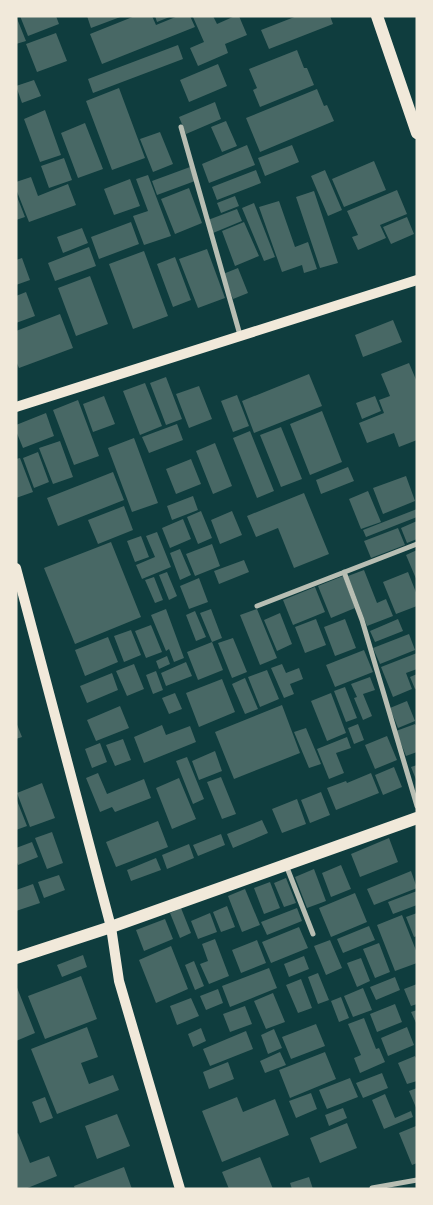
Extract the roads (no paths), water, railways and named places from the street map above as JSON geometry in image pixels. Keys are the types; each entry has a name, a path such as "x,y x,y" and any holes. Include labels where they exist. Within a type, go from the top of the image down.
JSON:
{"main road":[{"path":"377,16 417,133"},
{"path":"16,407 417,280"},
{"path":"16,568 111,927 120,981 180,1189"},
{"path":"16,958 111,927 417,818"}],"street":[{"path":"181,127 240,335"},
{"path":"257,606 417,544"},
{"path":"344,572 362,620 417,806"},
{"path":"286,865 313,934"},
{"path":"372,1188 417,1180"}]}
